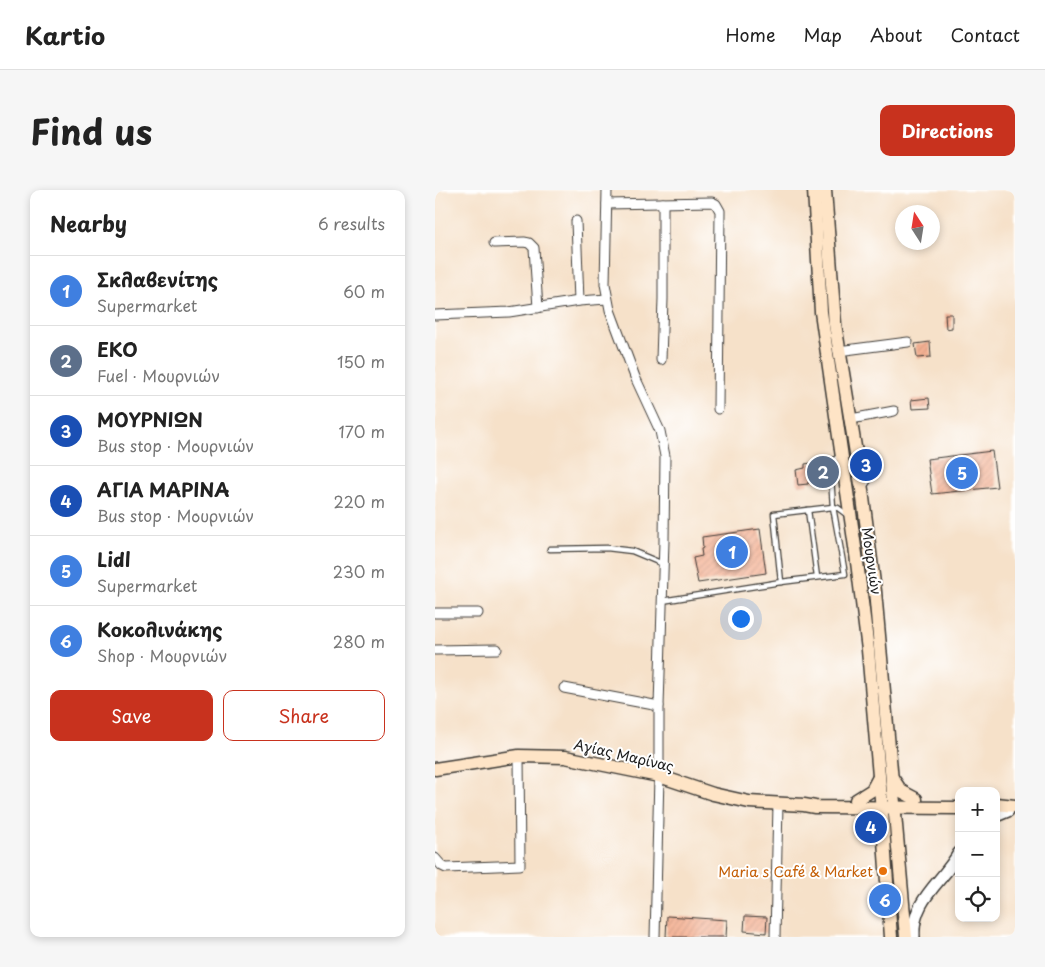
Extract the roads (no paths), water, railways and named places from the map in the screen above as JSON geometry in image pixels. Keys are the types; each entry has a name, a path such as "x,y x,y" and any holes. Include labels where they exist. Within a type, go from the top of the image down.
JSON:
{"main road":[{"name":"Μουρνιών","path":"814,190 821,312 867,641 891,937"},
{"name":"Μουρνιών","path":"825,190 831,281 839,351 862,490 875,591 906,937"},
{"name":"Αγίας Μαρίνας","path":"435,769 519,756 565,757 659,776 713,794 749,802 804,804 815,807 881,803 955,802"},
{"path":"879,777 872,790 857,804 872,813 883,831"},
{"path":"892,777 901,791 916,803 903,814 896,828"},
{"name":"Αγίας Μαρίνας","path":"916,803 955,808"}],"street":[{"path":"607,190 605,284 607,299 635,377 660,431 665,456 655,937"},
{"path":"607,204 712,202 717,204 720,211 718,409"},
{"path":"661,360 663,203"},
{"path":"576,221 579,301"},
{"path":"494,243 524,242 529,243 534,248 537,308"},
{"path":"435,315 490,313 607,299"},
{"path":"839,351 908,342"},
{"path":"851,419 894,411"},
{"path":"435,613 478,613"},
{"path":"435,650 497,649"},
{"path":"564,688 659,706"},
{"path":"435,858 445,868 520,865 519,756"},
{"path":"775,937 778,804"},
{"path":"914,937 915,921 922,902 955,858"}],"lane":[{"path":"855,448 870,455 873,475 862,490"},
{"path":"661,601 845,574 833,507 830,463 841,455"},
{"path":"781,582 774,514 833,507 838,508 851,518"},
{"path":"808,510 817,577"},
{"path":"549,549 607,548 633,551 663,564"}],"place":[{"name":"ΜΟΥΡΝΙΩΝ","path":"866,465"},
{"name":"EKO","path":"823,472"},
{"name":"Lidl","path":"962,473"},
{"name":"Σκλαβενίτης","path":"732,552"},
{"name":"ΑΓΙΑ ΜΑΡΙΝΑ","path":"871,827"},
{"name":"Maria s Café & Market","path":"883,871"},
{"name":"Κοκολινάκης","path":"885,900"}]}
